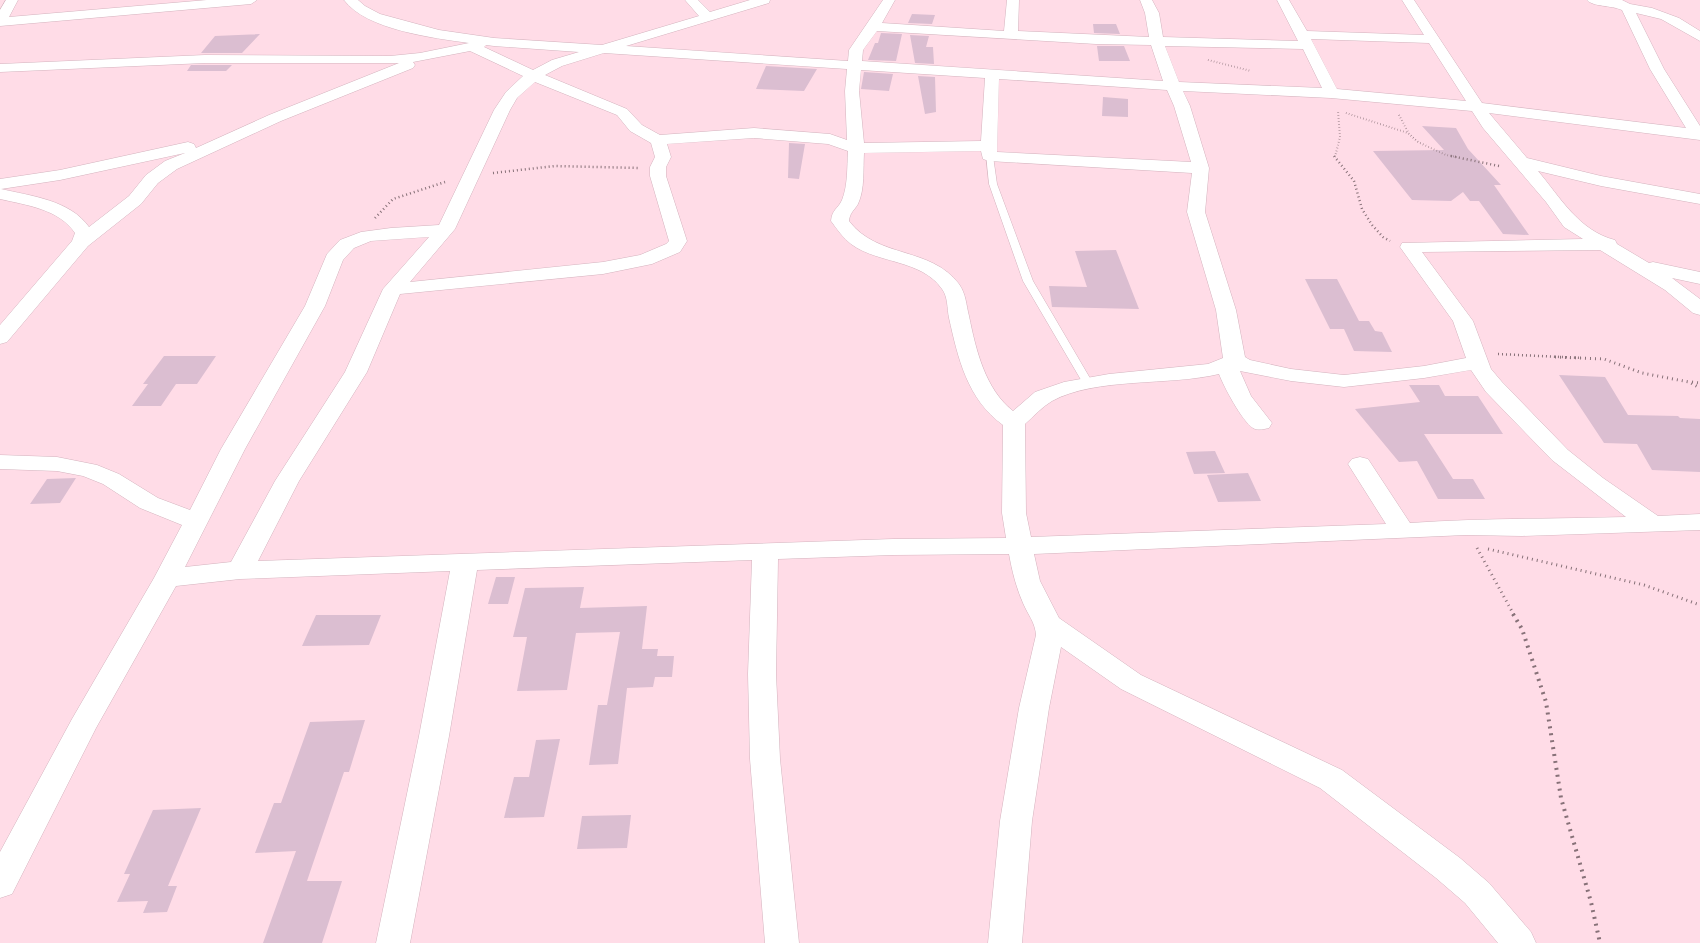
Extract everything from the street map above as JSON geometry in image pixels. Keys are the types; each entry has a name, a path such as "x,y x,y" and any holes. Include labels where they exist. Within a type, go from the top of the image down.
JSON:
{"street":[{"path":"0,22 12,0"},
{"path":"0,22 169,4 251,0"},
{"path":"350,0 361,11 375,18 439,33 494,42 1174,86 1331,93 1477,107 1699,135"},
{"path":"692,0 702,19 697,39 712,57"},
{"path":"240,570 287,481 356,372 393,289 446,228 470,175 511,95 534,76 557,63 764,0"},
{"path":"888,0 873,27 856,50 852,91 856,148 854,188 848,204 841,212 840,221 863,244 911,260 928,268 941,276 952,287 976,377 994,407 1014,422"},
{"path":"1011,35 1013,0"},
{"path":"1146,0 1152,13 1165,68 1182,106 1200,168 1196,212 1226,310 1234,349 1229,373 1239,396 1261,423"},
{"path":"1283,0 1325,77 1331,93"},
{"path":"1408,0 1494,132 1552,198 1570,223 1608,244 1672,286 1700,309"},
{"path":"1593,0 1663,14 1700,37"},
{"path":"1622,5 1668,4"},
{"path":"1622,5 1657,69 1699,135"},
{"path":"873,27 1158,42 1432,39"},
{"path":"393,289 603,268 645,260 673,248 678,242 658,176 658,167 663,157 662,149 657,140 636,128 622,112 534,76 473,46 454,41 439,33"},
{"path":"0,68 196,59 378,60 438,54 494,42"},
{"path":"0,338 81,242 135,200 152,179 171,165 283,114 438,54"},
{"path":"989,151 992,74"},
{"path":"657,140 754,133 830,139 856,148 989,151 1200,168"},
{"path":"0,184 60,176 231,137"},
{"path":"1525,166 1700,199"},
{"path":"0,194 50,208 66,215 79,224 84,233 81,242"},
{"path":"0,884 82,727 167,578 233,449 314,306 334,258 348,244 366,236 427,232 446,228"},
{"path":"1409,247 1608,244"},
{"path":"1409,247 1463,321 1480,370 1494,387 1560,455 1595,483 1653,524"},
{"path":"1640,265 1700,278"},
{"path":"1476,358 1424,372 1344,381 1291,376 1231,362 1211,369 1066,389 1043,397 1014,422 1014,513 1027,582 1048,625 1131,682 1330,779 1448,868 1477,894 1519,943"},
{"path":"0,462 57,464 89,470 110,479 149,503 195,521"},
{"path":"1360,464 1403,532"},
{"path":"167,578 240,570 893,547 1020,546 1403,532 1471,537 1522,528 1700,522"},
{"path":"765,552 762,674 765,759 782,943"},
{"path":"393,943 434,736 465,562"},
{"path":"1005,943 1016,821 1038,690 1048,647 1048,625"}],"lane":[{"path":"989,151 993,184 1028,282 1089,385"}],"path":[{"path":"1201,59 1254,72"},
{"path":"1331,93 1329,99 1338,111 1340,137 1334,149 1336,161 1354,181 1362,209 1372,225 1383,237 1409,247"},
{"path":"1338,111 1397,128 1408,133 1418,142 1446,155 1525,166"},
{"path":"366,236 372,221 394,199 432,185 470,175 555,166 658,167"},
{"path":"1476,358 1604,359 1642,373 1700,383"},
{"path":"1689,382 1700,388"},
{"path":"1471,537 1644,585 1700,605"},
{"path":"1471,537 1522,629 1546,702 1561,798 1592,902 1600,943"}],"building":[{"path":"912,14 935,15 932,24 908,23"},
{"path":"1093,24 1116,24 1120,34 1094,33"},
{"path":"881,33 902,34 896,61 868,60 875,43 878,43"},
{"path":"260,34 242,53 201,53 215,36"},
{"path":"910,35 929,36 926,47 933,47 934,64 915,63"},
{"path":"1097,46 1124,46 1130,61 1099,61"},
{"path":"191,65 232,65 226,71 187,71"},
{"path":"766,66 817,69 804,91 756,89"},
{"path":"864,72 893,74 889,91 861,89"},
{"path":"918,76 935,77 936,112 925,114"},
{"path":"1103,97 1128,99 1128,117 1102,116"},
{"path":"1422,126 1456,128 1468,149 1501,185 1494,185 1529,235 1503,234 1479,201 1470,201 1463,192 1451,201 1412,200 1373,151 1444,150"},
{"path":"789,143 805,144 799,179 788,178"},
{"path":"1116,250 1139,309 1052,307 1049,286 1087,287 1075,251"},
{"path":"1305,279 1337,279 1359,321 1369,321 1375,331 1382,332 1392,352 1354,351 1344,329 1330,329"},
{"path":"164,356 216,356 197,384 176,384 161,406 132,406 148,384 143,384"},
{"path":"1559,375 1605,377 1628,415 1678,416 1680,418 1700,419 1700,472 1652,470 1637,444 1604,443"},
{"path":"1409,385 1439,385 1445,396 1478,396 1503,434 1424,434 1453,479 1473,479 1485,499 1438,499 1417,461 1399,462 1355,409 1420,402"},
{"path":"1215,451 1225,473 1194,474 1186,452"},
{"path":"1248,473 1261,501 1218,502 1207,475"},
{"path":"76,478 60,503 30,504 47,479"},
{"path":"496,577 515,577 508,604 488,604"},
{"path":"584,587 580,608 647,606 642,649 658,649 657,656 674,656 672,677 655,677 653,687 627,688 618,764 589,765 598,705 607,705 620,632 576,633 567,690 517,691 527,637 513,637 525,588"},
{"path":"316,615 381,615 369,645 302,646"},
{"path":"365,720 349,772 344,772 307,881 342,881 322,943 263,943 296,851 255,853 274,803 281,803 310,722"},
{"path":"560,739 544,817 504,818 514,777 529,777 536,740"},
{"path":"201,808 168,886 177,886 167,912 143,913 148,901 117,902 130,874 124,874 153,810"},
{"path":"631,815 627,848 577,849 582,816"}]}
